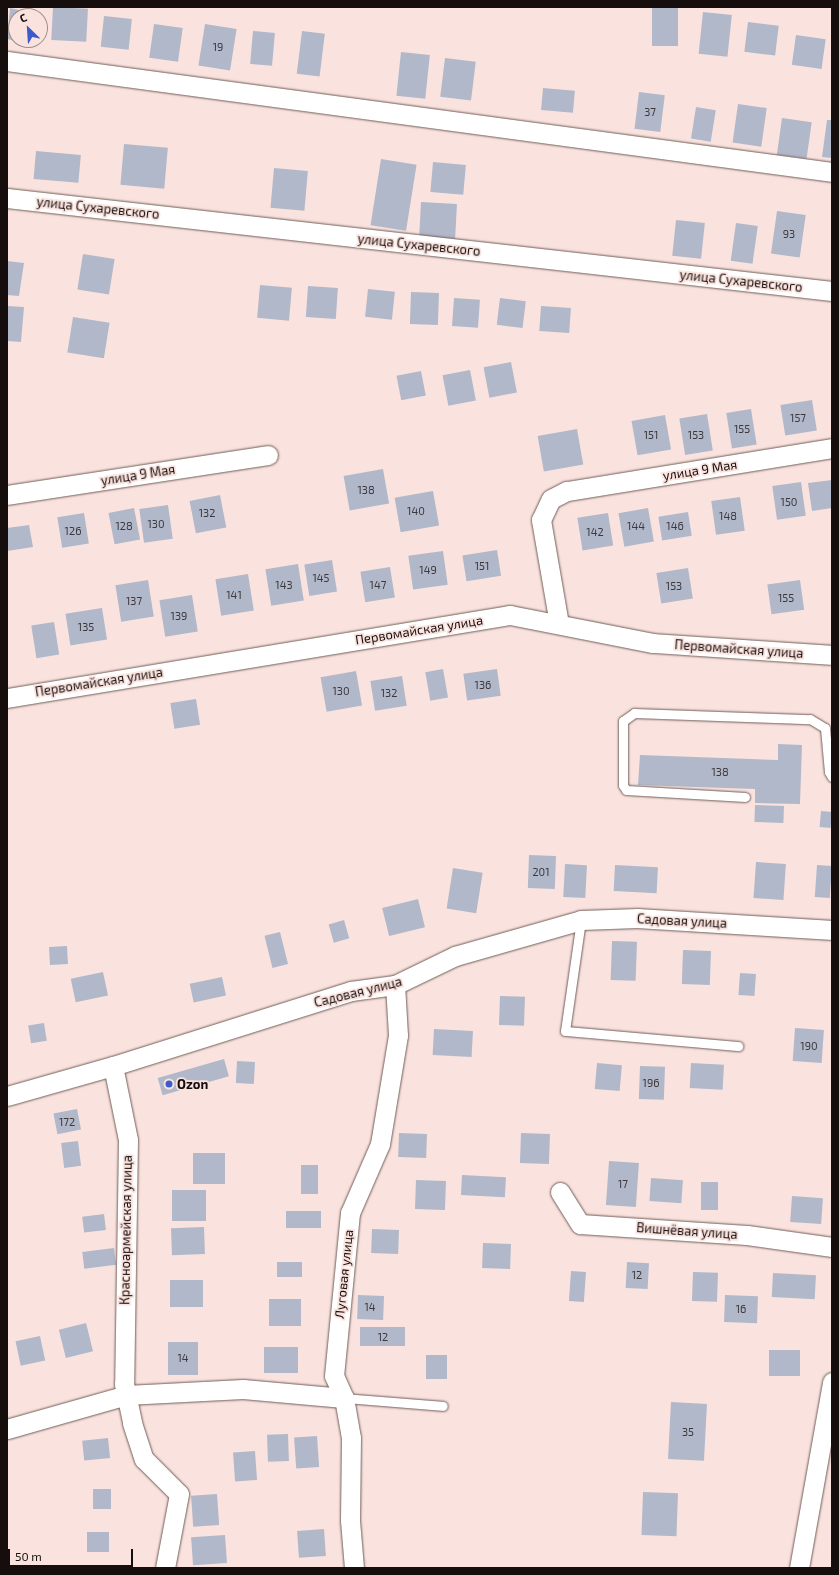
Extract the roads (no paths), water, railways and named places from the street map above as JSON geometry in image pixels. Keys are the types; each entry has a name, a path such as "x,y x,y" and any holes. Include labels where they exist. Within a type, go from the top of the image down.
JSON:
{"street":[{"path":"7,61 832,172"},
{"name":"улица Сухаревского","path":"7,198 832,291"},
{"name":"улица 9 Мая","path":"559,624 542,520 551,499 567,492 832,448"},
{"name":"улица 9 Мая","path":"7,495 268,455"},
{"name":"Первомайская улица","path":"7,698 510,615 653,643 832,655"},
{"name":"Садовая улица","path":"7,1096 114,1066 351,991 395,985 455,956 581,920 638,918 832,930"},
{"name":"Луговая улица","path":"354,1568 350,1520 351,1438 344,1398 334,1376 350,1213 380,1144 398,1035 395,985"},
{"name":"Красноармейская улица","path":"114,1066 128,1140 126,1395 132,1423 144,1459 179,1494 165,1568"},
{"name":"Вишнёвая улица","path":"560,1192 580,1224 747,1235 832,1247"},
{"path":"799,1568 832,1382"},
{"path":"7,1429 126,1395 243,1389 344,1398"}],"lane":[{"path":"745,797 626,790 623,785 623,721 634,713 810,719 825,728 829,772 832,777"},
{"path":"581,920 564,1031 738,1046"},
{"path":"344,1398 443,1406"}],"place":[{"name":"Ozon","path":"169,1084"}]}
